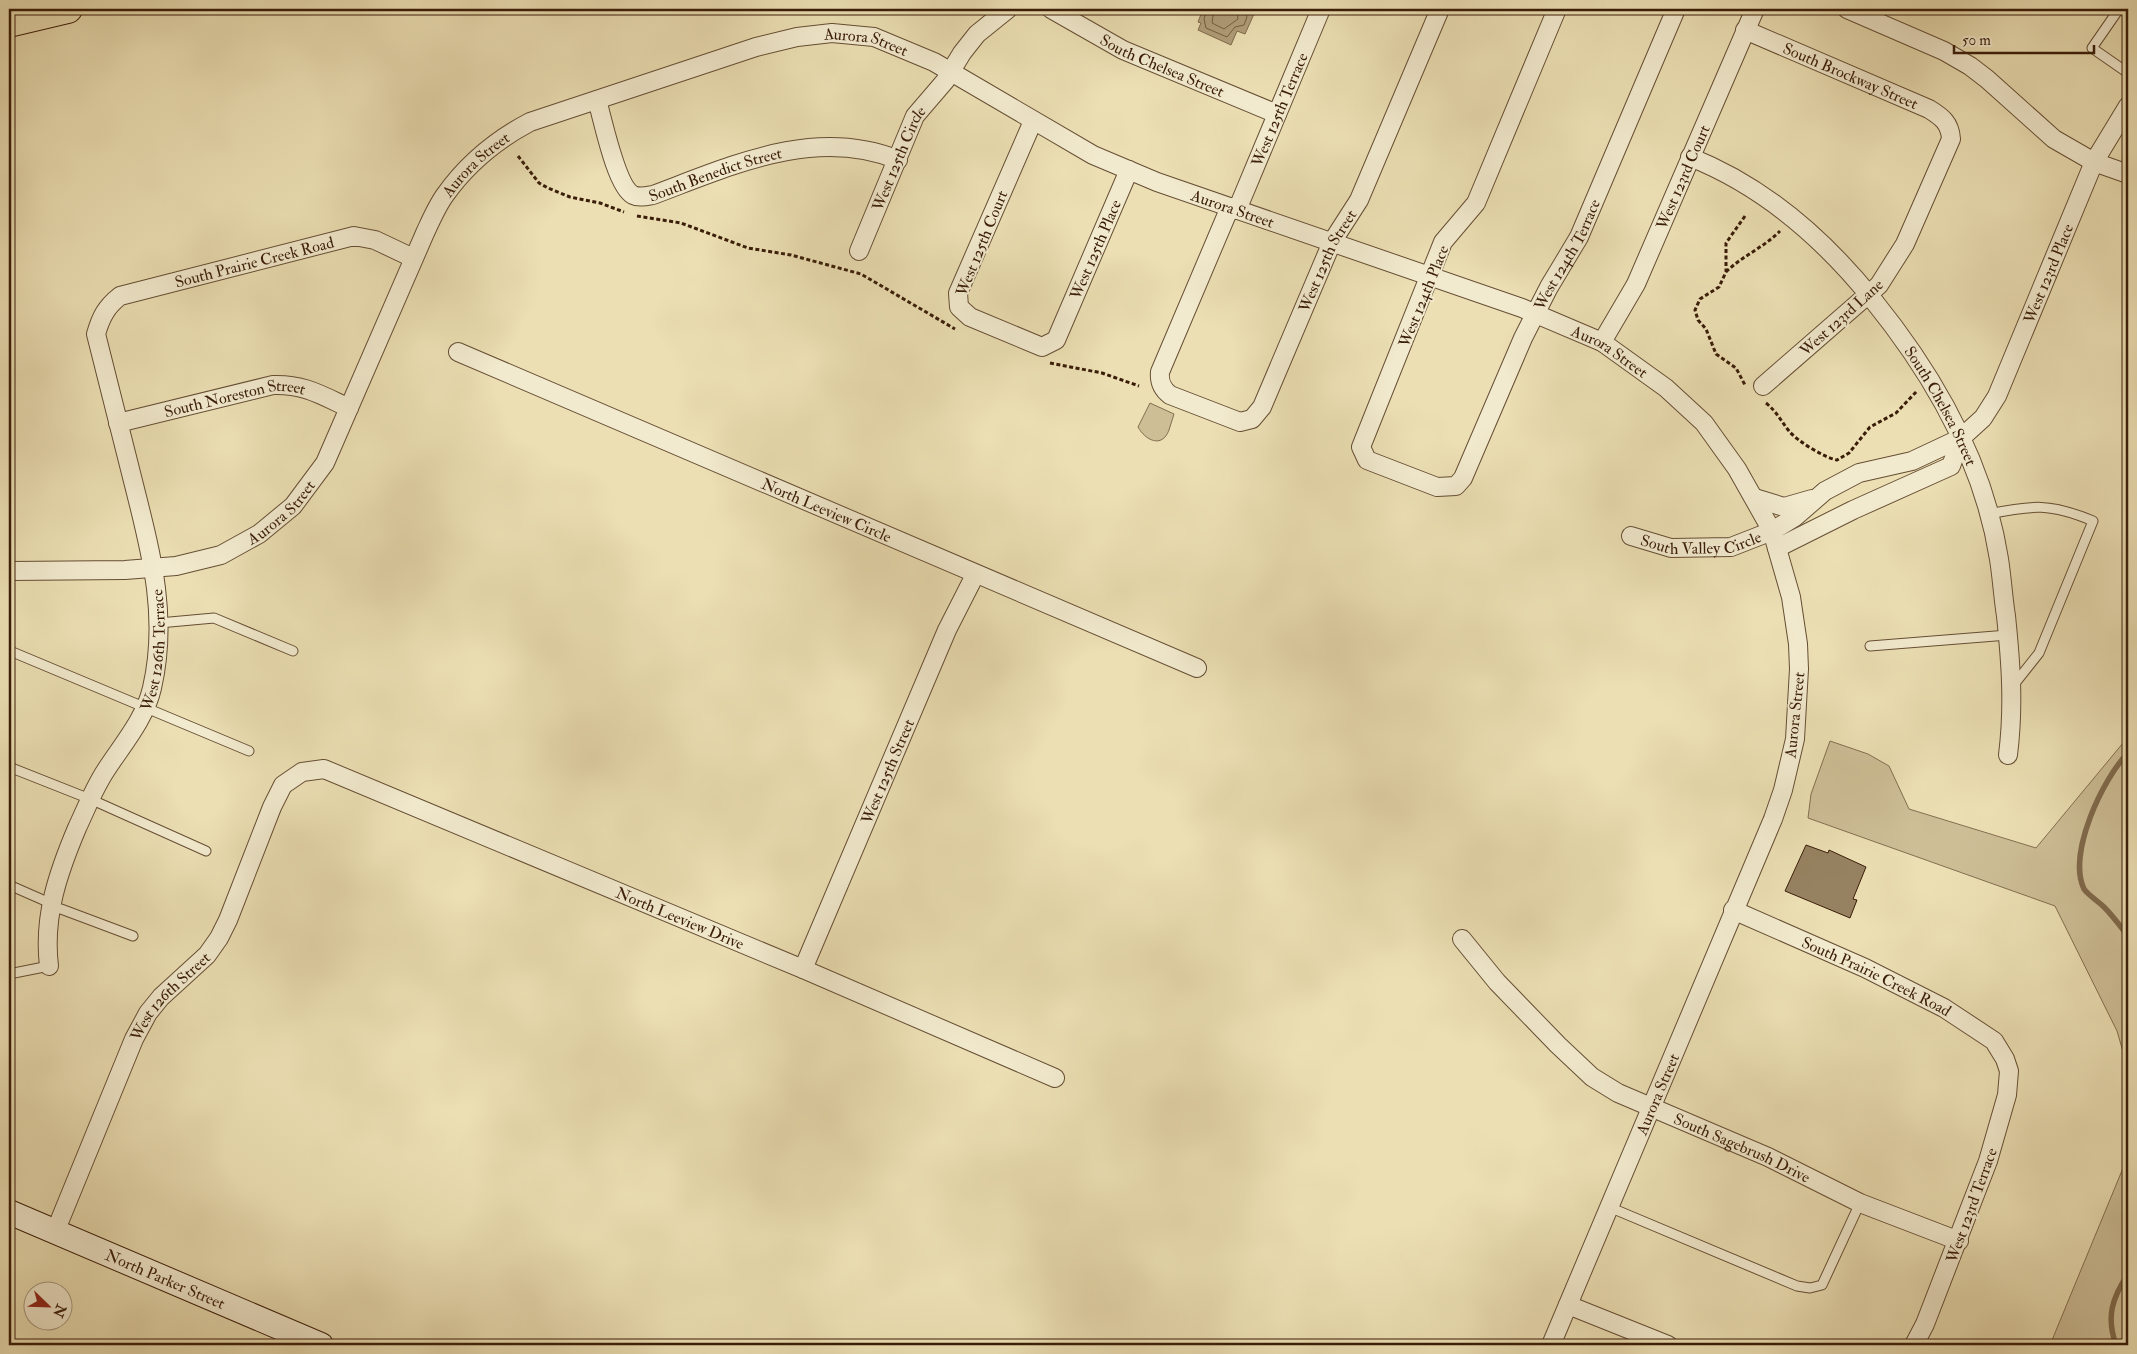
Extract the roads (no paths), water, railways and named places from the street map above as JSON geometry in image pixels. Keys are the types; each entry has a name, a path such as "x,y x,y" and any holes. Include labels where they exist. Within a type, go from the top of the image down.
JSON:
{"highway":[{"path":"9,23 68,9"}],"street":[{"path":"951,73 977,34 1008,9"},
{"name":"South Chelsea Street","path":"1051,9 1123,50 1277,114"},
{"name":"West 125th Terrace","path":"1162,385 1160,372 1277,114 1321,9"},
{"name":"West 125th Street","path":"1162,385 1170,395 1237,421 1246,421 1258,414 1332,242 1359,200 1440,9"},
{"name":"West 124th Place","path":"1444,488 1367,460 1361,447 1443,242 1476,203 1557,9"},
{"name":"West 124th Terrace","path":"1444,488 1456,486 1463,478 1523,338 1556,273 1579,238 1676,9"},
{"name":"West 123rd Court","path":"1602,342 1636,284 1755,9"},
{"path":"1846,9 1944,51 1970,66 2054,139 2094,162 2128,174"},
{"name":"South Brockway Street","path":"1745,30 1929,109 1943,118 1951,129"},
{"name":"Aurora Street","path":"9,571 125,570 176,566 221,555 259,534 286,512 325,463 414,258 444,196 469,166 500,138 530,122 756,47 798,37 832,33 874,37 918,54 1032,122 1093,155 1128,170 1536,314 1602,342 1666,388 1704,423 1755,498 1772,531 1790,597 1798,644 1799,693 1795,739 1783,790 1773,819 1551,1345"},
{"name":"West 125th Circle","path":"859,251 915,116 951,73"},
{"name":"South Benedict Street","path":"597,100 622,180 633,194 640,197 653,195 762,155 787,150 831,147 860,148 875,150 898,160"},
{"name":"West 123rd Place","path":"1815,498 1859,473 1912,461 1961,438 1983,418 1996,396 2094,162 2128,106"},
{"name":"West 125th Court","path":"1032,122 958,293 957,302 962,313 1042,347 1056,340 1062,329"},
{"name":"West 123rd Lane","path":"1764,386 1869,294 1890,271 1905,244 1951,139 1951,129"},
{"name":"South Chelsea Street","path":"1690,157 1728,173 1783,211 1822,244 1869,294 1905,339 1925,370 1961,438 1988,514 1999,558 2012,687 2013,715 2008,755"},
{"name":"West 125th Place","path":"1062,329 1128,170"},
{"name":"South Prairie Creek Road","path":"101,317 109,304 120,296 354,236 375,240 414,258"},
{"name":"West 126th Terrace","path":"49,966 46,942 50,905 61,867 90,799 144,708 151,691 157,659 158,623 154,568 96,334 101,317"},
{"name":"North Leeview Circle","path":"458,352 1197,668"},
{"name":"South Noreston Street","path":"118,423 273,385 292,384 314,391 349,408"},
{"name":"West 123rd Place","path":"1777,548 1853,510 1951,466 1961,438"},
{"path":"1755,498 1784,507 1815,498"},
{"name":"South Valley Circle","path":"1631,536 1671,548 1701,550 1731,547 1772,531 1795,517 1815,498"},
{"name":"West 125th Street","path":"803,969 947,630 975,574"},
{"name":"North Leeview Drive","path":"302,772 324,769 384,792 1055,1078"},
{"name":"West 126th Street","path":"55,1232 138,1030 161,997 207,955 219,938 228,920 272,807 283,785 302,772"},
{"name":"South Prairie Creek Road","path":"1733,910 1865,968 1944,1008 1994,1041 2005,1059"},
{"name":"South Sagebrush Drive","path":"1462,939 1497,982 1558,1045 1592,1077 1618,1093 1768,1157 1860,1203 1959,1242"},
{"name":"West 123rd Terrace","path":"1914,1345 1925,1324 1959,1242 1988,1161 2008,1095 2009,1071 2005,1059"},
{"name":"North Parker Street","path":"9,1212 321,1345"},
{"path":"1568,1305 1668,1345"}],"lane":[{"path":"2119,9 2092,48 2128,73"},
{"path":"1988,514 2038,505 2060,508 2094,521 2039,653 2012,687"},
{"path":"158,623 214,618 293,650"},
{"path":"1870,646 2008,635"},
{"path":"10,651 144,708 250,750"},
{"path":"9,767 90,799 206,851"},
{"path":"9,885 50,905 133,936"},
{"path":"9,974 49,966"},
{"path":"1609,1207 1797,1286 1810,1288 1822,1285 1830,1272 1860,1203"}],"water":[{"path":"1203,9 1243,9 1254,14 1245,34 1237,31 1231,45 1198,30 1201,23 1198,22"}],"waterway":[{"path":"2128,753 2108,780 2090,817 2080,856 2080,874 2084,889 2107,910 2128,936"},
{"path":"2116,1345 2111,1325 2112,1308 2118,1291 2128,1274"}]}
